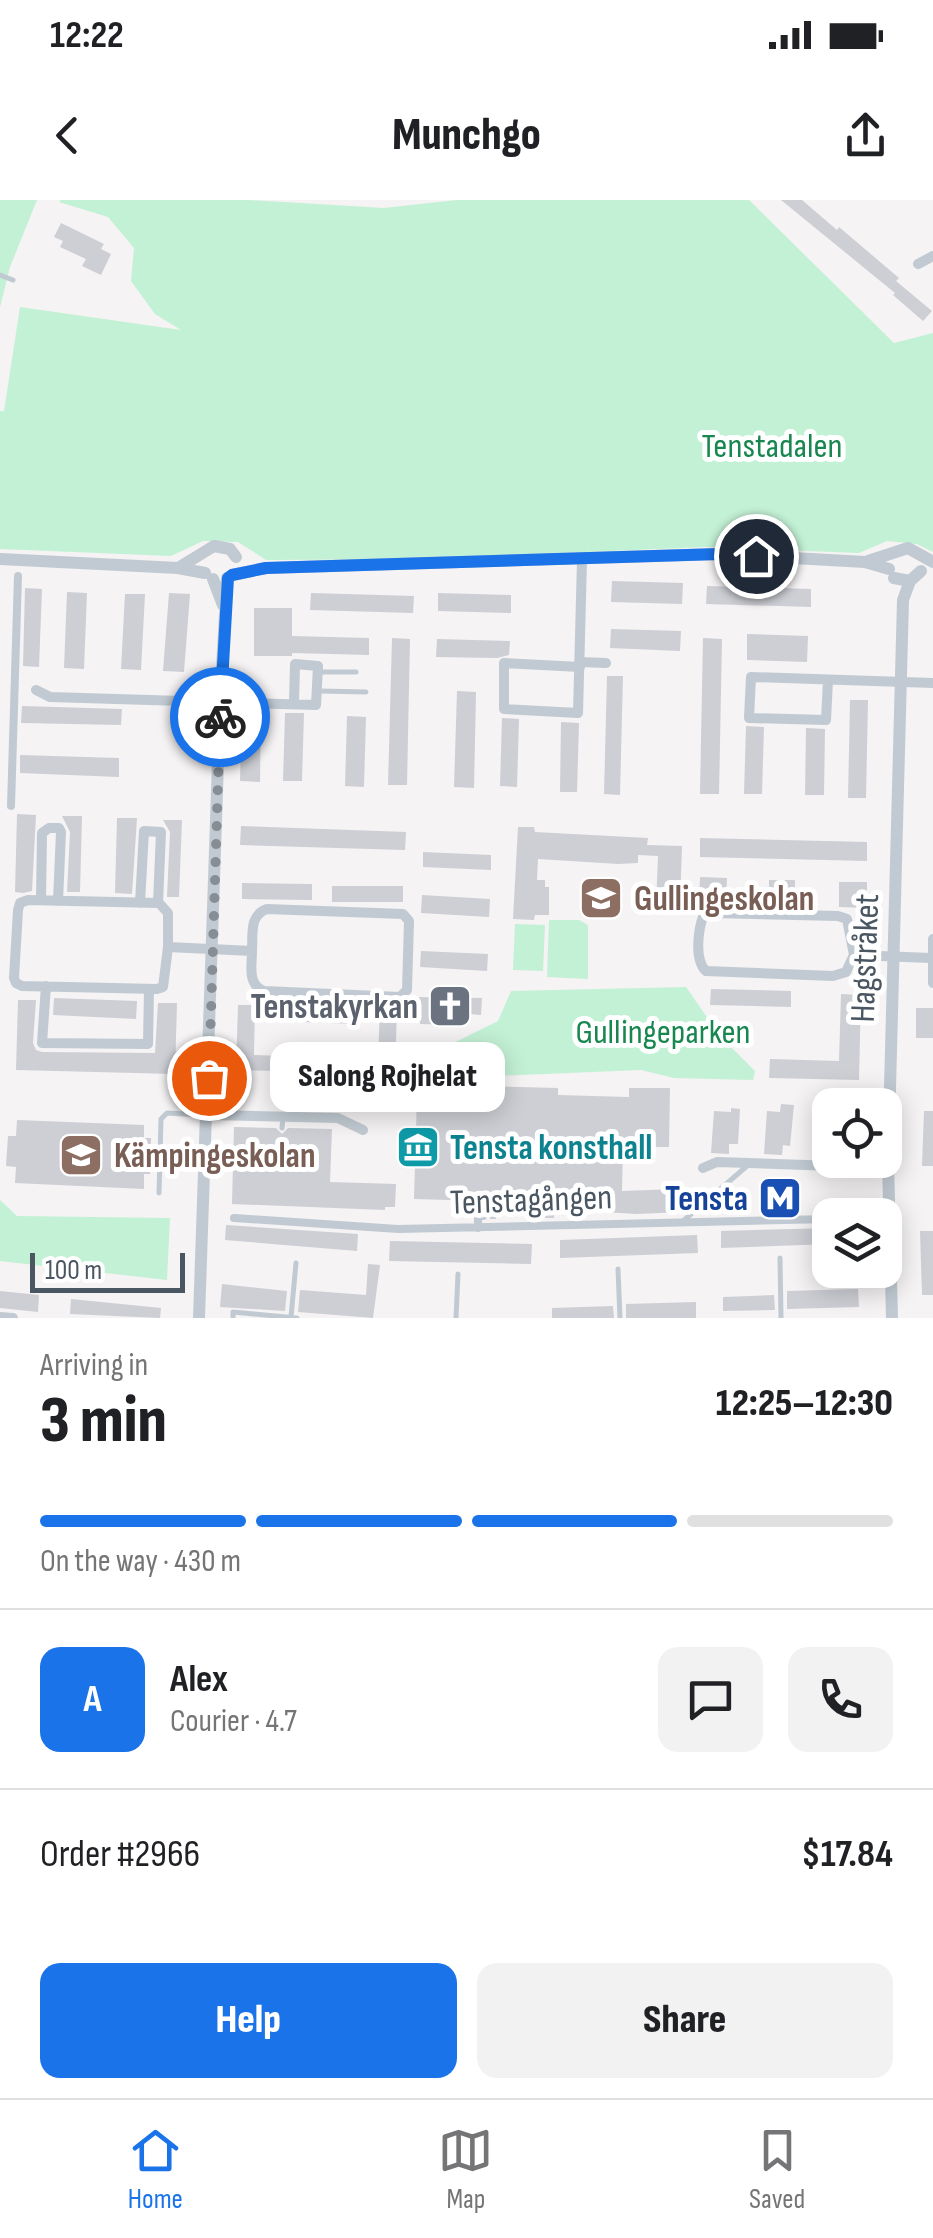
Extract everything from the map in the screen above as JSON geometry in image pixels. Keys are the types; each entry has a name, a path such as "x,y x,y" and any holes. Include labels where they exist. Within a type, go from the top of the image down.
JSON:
{"street":[{"path":"918,264 933,256"},
{"path":"178,568 204,556 210,548 230,548 236,557 236,567 219,576"},
{"path":"0,559 178,568 219,576 266,568 719,554 865,562 910,581 927,564 908,548 865,562"},
{"path":"892,554 892,573"},
{"path":"199,1318 224,607 219,576 204,556"},
{"path":"236,557 266,568"},
{"path":"582,560 580,664 578,713 504,709 504,664 580,664 606,663"},
{"name":"Hagstråket","path":"890,1088 902,600 892,573"},
{"path":"11,806 18,576"},
{"name":"Hagstråket","path":"902,600 910,581"},
{"path":"36,690 50,697 220,704 294,704 316,704 318,666 296,664 294,704"},
{"path":"828,680 826,720 749,718 751,677 933,683"},
{"path":"41,900 42,834 49,828 59,828 58,901"},
{"path":"140,903 144,831 161,832 158,903"},
{"path":"41,900 166,906 168,947 163,987 16,983 20,903 41,900"},
{"path":"268,909 403,914 409,921 407,990 400,997 264,991 251,978 252,950 254,919 268,909"},
{"path":"713,913 838,916 846,919 854,955 846,972 833,976 706,971 699,960 700,921 704,914 713,913"},
{"path":"933,940 933,983"},
{"path":"168,947 252,950"},
{"path":"854,955 930,958"},
{"path":"46,986 42,1043 148,1044 149,989"},
{"path":"208,1115 282,1123 338,1118 363,1130"},
{"path":"703,1168 717,1162 812,1165"},
{"name":"Hagstråket","path":"888,1178 892,1318"},
{"path":"478,1228 478,1216 483,1216"},
{"name":"Tenstagången","path":"234,1218 383,1229 812,1219"},
{"path":"0,1316 13,1318"}],"lane":[{"path":"0,275 13,280"},
{"path":"318,672 356,672"},
{"path":"317,691 366,692"},
{"path":"158,1193 161,1119 167,1113 208,1115"},
{"path":"681,1223 750,1163"},
{"path":"780,1258 782,1318"},
{"path":"233,1318 233,1312 294,1318 296,1263"},
{"path":"618,1269 620,1318"},
{"path":"456,1318 458,1274"}],"green space":[{"path":"0,200 37,200 10,267 0,307"},
{"name":"Tenstadalen","path":"61,200 249,200 384,208 457,200 749,200 894,343 933,333 933,552 917,544 887,541 859,553 706,547 422,559 266,560 238,542 203,541 171,556 0,549 0,411 4,411 20,307 181,330 155,314 131,281 134,248 108,217"},
{"path":"549,920 579,920 588,925 588,979 547,977"},
{"path":"515,924 545,925 543,971 513,970"},
{"name":"Gullingeparken","path":"686,987 720,1036 755,1071 753,1080 674,1078 641,1070 419,1079 427,1056 498,1021 511,991"},
{"path":"0,1200 17,1216 170,1218 167,1280 0,1261"}],"building":[{"path":"781,200 802,200 837,230 839,227 932,311 923,321 895,293"},
{"path":"61,223 104,244 101,249 111,254 101,275 82,266 86,259 60,247 63,241 54,237"},
{"path":"612,581 683,583 682,604 611,602"},
{"path":"707,586 811,589 811,607 706,604"},
{"path":"25,588 42,589 39,667 23,666"},
{"path":"67,592 87,593 84,669 64,668"},
{"path":"169,593 190,594 184,672 163,671"},
{"path":"311,593 414,596 413,613 310,610"},
{"path":"438,593 511,595 511,613 438,611"},
{"path":"125,594 145,594 141,670 121,669"},
{"path":"254,608 292,608 292,636 369,638 369,655 254,656"},
{"path":"611,629 681,631 680,651 610,648"},
{"path":"747,634 808,636 807,662 747,660"},
{"path":"392,638 410,639 407,785 388,785"},
{"path":"703,638 722,639 719,794 700,794"},
{"path":"437,639 510,641 509,655 436,657"},
{"path":"607,676 623,676 620,795 604,794"},
{"path":"457,691 476,692 474,788 454,787"},
{"path":"850,700 868,700 866,798 848,798"},
{"path":"22,706 122,709 121,725 21,723"},
{"path":"242,712 261,712 260,782 240,781"},
{"path":"285,713 304,713 302,781 283,781"},
{"path":"347,716 366,717 364,787 345,786"},
{"path":"502,718 519,719 517,787 500,786"},
{"path":"561,722 579,723 577,792 560,792"},
{"path":"746,726 764,727 762,794 744,794"},
{"path":"806,728 825,729 824,795 805,795"},
{"path":"20,755 119,758 119,777 20,773"},
{"path":"17,814 36,815 32,891 23,893 15,892"},
{"path":"62,816 82,816 80,892 67,892 70,832"},
{"path":"117,818 137,818 132,894 115,893"},
{"path":"163,820 182,820 179,897 167,897 170,832"},
{"path":"241,826 406,832 405,850 240,845"},
{"path":"518,827 534,827 535,832 648,838 647,845 682,846 680,907 656,906 658,856 638,855 638,863 618,864 538,859 537,880 545,880 545,887 549,887 549,915 535,915 534,920 513,919"},
{"path":"700,838 867,842 867,861 700,857"},
{"path":"423,852 491,855 491,870 423,867"},
{"path":"700,877 727,878 726,905 699,904"},
{"path":"769,880 795,880 795,906 769,906"},
{"path":"839,882 867,882 867,908 839,907"},
{"path":"242,883 312,884 312,900 242,899"},
{"path":"332,886 403,886 403,902 332,902"},
{"path":"422,895 490,899 489,917 421,913"},
{"path":"421,951 488,954 487,971 420,967"},
{"path":"711,989 791,991 791,1007 710,1005"},
{"path":"841,994 861,995 859,1080 769,1078 770,1059 839,1061"},
{"name":"Tenstakyrkan","path":"419,997 482,998 481,1015 469,1014 469,1020 454,1019 453,1025 420,1024"},
{"path":"54,998 137,1001 136,1019 53,1015"},
{"path":"18,1000 36,1000 33,1043 42,1052 155,1053 158,1003 177,1003 175,1074 16,1070"},
{"path":"238,1005 255,1005 254,1055 378,1059 380,1007 397,1008 395,1074 236,1070"},
{"path":"272,1005 360,1008 360,1024 272,1021"},
{"path":"916,1008 933,1008 933,1038 916,1038"},
{"path":"485,1086 558,1088 558,1095 629,1097 629,1088 670,1088 669,1147 623,1147 622,1191 677,1189 687,1192 687,1209 636,1214 554,1209 554,1218 540,1218 539,1210 497,1208 496,1219 490,1219 482,1201 414,1199 417,1095 484,1097"},
{"path":"781,1104 794,1105 790,1146 783,1145 782,1155 764,1154 767,1111 780,1112"},
{"path":"731,1108 740,1109 738,1144 729,1144 729,1154 711,1153 714,1111 731,1112"},
{"path":"924,1111 933,1111 933,1166 922,1166"},
{"path":"17,1120 144,1125 144,1138 151,1138 150,1174 144,1174 144,1189 15,1183 16,1167 6,1166 8,1136 16,1136"},
{"path":"234,1127 276,1128 282,1134 288,1128 332,1129 330,1182 396,1184 395,1207 385,1210 232,1204"},
{"path":"794,1186 795,1208 766,1209 766,1187"},
{"path":"226,1225 358,1234 357,1251 225,1240"},
{"path":"812,1228 812,1245 721,1248 721,1231"},
{"path":"920,1231 933,1231 933,1295 922,1295"},
{"path":"697,1235 698,1253 560,1258 560,1240"},
{"path":"390,1241 532,1244 531,1264 389,1261"},
{"path":"368,1264 380,1265 373,1318 298,1312 300,1290 366,1295"},
{"path":"222,1284 287,1291 285,1311 220,1307"},
{"path":"858,1289 859,1307 787,1309 787,1291"},
{"path":"0,1291 39,1295 38,1312 0,1308"},
{"path":"774,1295 775,1310 723,1311 723,1297"},
{"path":"71,1299 161,1308 160,1318 70,1314"},
{"path":"696,1302 696,1318 626,1318 626,1304"},
{"path":"613,1306 614,1318 552,1318 552,1308"}],"way so far":[{"path":"209,1078 220,717"}],"place":[{"name":"Gullingeskolan","path":"601,898"},
{"name":"Tenstakyrkan","path":"450,1006"},
{"name":"Salong Rojhelat","path":"209,1078"},
{"name":"Tensta konsthall","path":"418,1147"},
{"name":"Kämpingeskolan","path":"81,1155"},
{"name":"Tensta","path":"780,1198"}],"route":[{"path":"220,717 224,607 228,578 232,575 266,568 756,556"}]}
